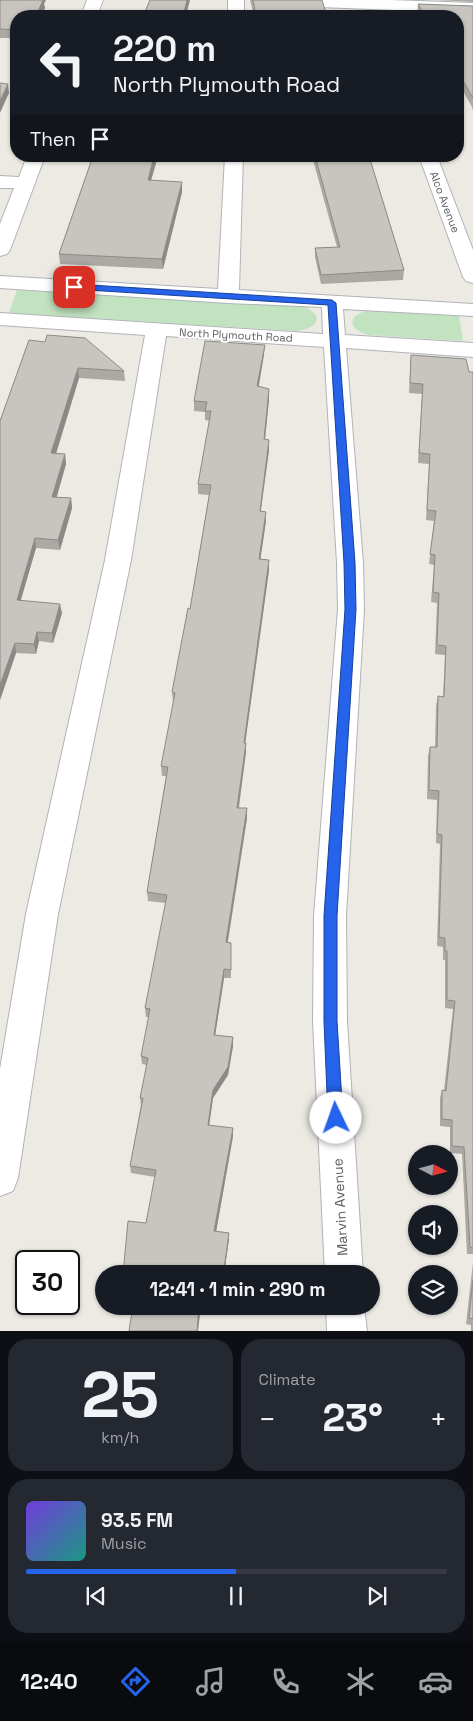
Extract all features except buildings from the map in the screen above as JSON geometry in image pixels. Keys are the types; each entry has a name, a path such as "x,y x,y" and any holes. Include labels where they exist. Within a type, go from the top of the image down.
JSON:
{"street":[{"path":"268,0 373,10 473,8"},
{"path":"0,250 34,162"},
{"path":"228,297 234,162"},
{"name":"Alco Avenue","path":"430,162 473,277"},
{"path":"0,182 26,183"},
{"path":"0,282 228,297 473,310"},
{"name":"Marvin Avenue","path":"332,303 350,563 350,609 330,916 330,1021 344,1265"},
{"name":"North Plymouth Road","path":"0,319 156,331 473,350"},
{"path":"0,1178 42,914 118,560 156,331"},
{"path":"346,1315 347,1331"}],"green space":[{"path":"17,290 305,307 316,315 317,319 309,328 296,331 9,313"},
{"path":"370,310 459,316 463,341 368,335 356,329 352,321 357,315"}],"route":[{"path":"74,287 332,303 350,563 350,609 330,916 330,1021 336,1118"}]}
